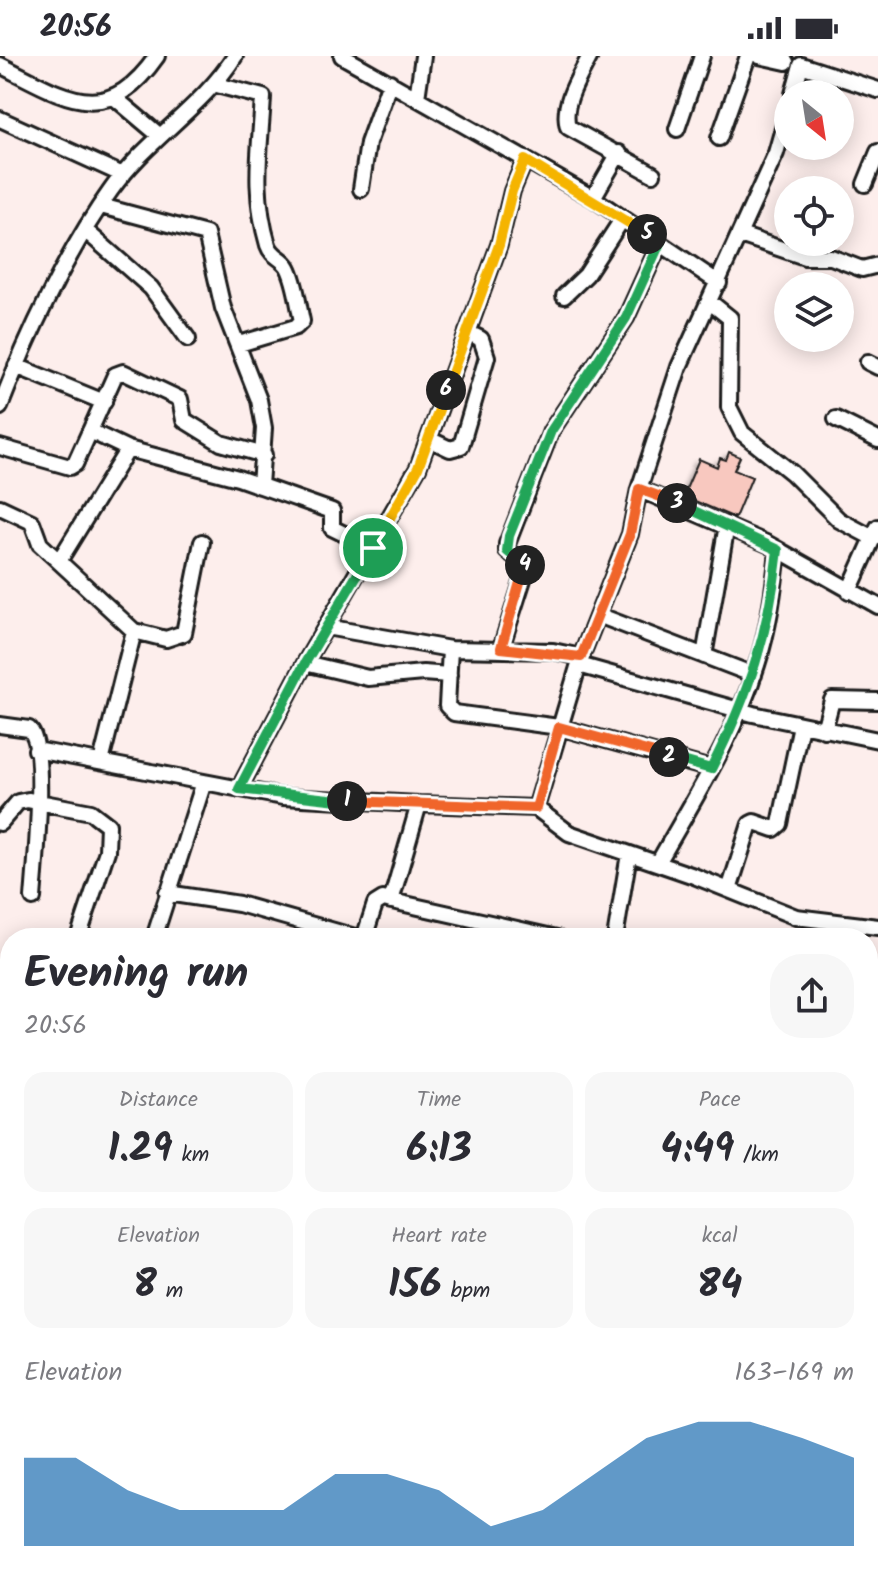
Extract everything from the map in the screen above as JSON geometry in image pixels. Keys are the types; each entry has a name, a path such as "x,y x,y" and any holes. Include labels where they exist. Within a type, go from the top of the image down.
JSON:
{"street":[{"path":"0,65 70,100 92,103 115,98 132,88 157,56"},
{"path":"0,407 9,371 101,206 123,175 160,136 217,85 235,56"},
{"path":"342,56 593,198 719,283"},
{"path":"417,98 423,56"},
{"path":"590,56 571,96 566,123 571,130 619,153 653,174"},
{"path":"677,129 702,56"},
{"path":"719,138 748,56"},
{"path":"759,56 792,61 878,90"},
{"path":"361,189 368,143 390,82"},
{"path":"217,85 263,97 256,160 258,198 268,245 274,257 288,267 302,321 296,327 239,344"},
{"path":"115,98 160,136"},
{"path":"0,119 123,175"},
{"path":"865,184 878,152"},
{"path":"593,198 619,153"},
{"path":"536,808 580,661 630,534 639,489 679,367 774,158"},
{"path":"239,789 305,663 402,501 429,439 525,160"},
{"path":"101,206 203,232 209,240 223,308 259,400 264,455 260,486"},
{"path":"564,296 586,275 623,218"},
{"path":"86,231 151,288 188,339"},
{"path":"740,235 805,257 831,257 862,269 878,265"},
{"path":"501,648 526,570 524,562 507,551 507,544 530,480 551,431 626,318 660,243"},
{"path":"710,302 730,318 729,407 742,433 792,473 839,520 875,532 849,591"},
{"path":"429,439 450,449 461,446 487,357 481,339 467,332"},
{"path":"9,371 104,402"},
{"path":"0,447 70,467 75,464 115,375 123,372 180,399 184,420 206,435 264,455"},
{"path":"836,419 878,440"},
{"path":"90,431 128,449 260,486 334,512 332,528 373,548"},
{"path":"59,561 128,449"},
{"path":"639,489 727,525 878,606"},
{"path":"0,507 32,522 37,539 134,631 166,639 184,633 202,542"},
{"path":"704,656 727,525"},
{"path":"658,863 741,710 754,675 772,602 778,550"},
{"path":"598,615 754,675"},
{"path":"326,627 450,649 501,648 580,661 741,710 878,740"},
{"path":"101,762 134,631"},
{"path":"450,649 447,706 454,713 559,727 711,769"},
{"path":"305,663 368,678 423,673 449,675"},
{"path":"824,730 827,708 832,700 878,701"},
{"path":"0,725 32,731 36,750 40,800 33,898"},
{"path":"729,890 750,824 758,823 774,829 780,824 801,725"},
{"path":"36,750 283,797 536,808 560,829 796,917 878,927"},
{"path":"157,928 204,782"},
{"path":"0,823 18,802 40,800 91,812 103,818 111,831 81,928"},
{"path":"391,901 419,804"},
{"path":"617,928 629,854"},
{"path":"167,893 239,904 326,928"},
{"path":"366,928 375,904 383,899 512,928"}],"building":[{"path":"729,452 740,457 734,470 752,477 735,518 683,496 699,459 717,467 720,458 726,460"}],"route":[{"path":"525,160 593,198 660,243 626,318 604,356 551,431 530,480 506,548 524,562 526,570 501,648 553,651 581,657 630,534 639,489 694,509 768,544 778,550 772,602 758,664 741,710 711,769 559,727 536,808 283,797 239,789 305,663 373,548 418,468 499,245 512,191 525,160"}]}
